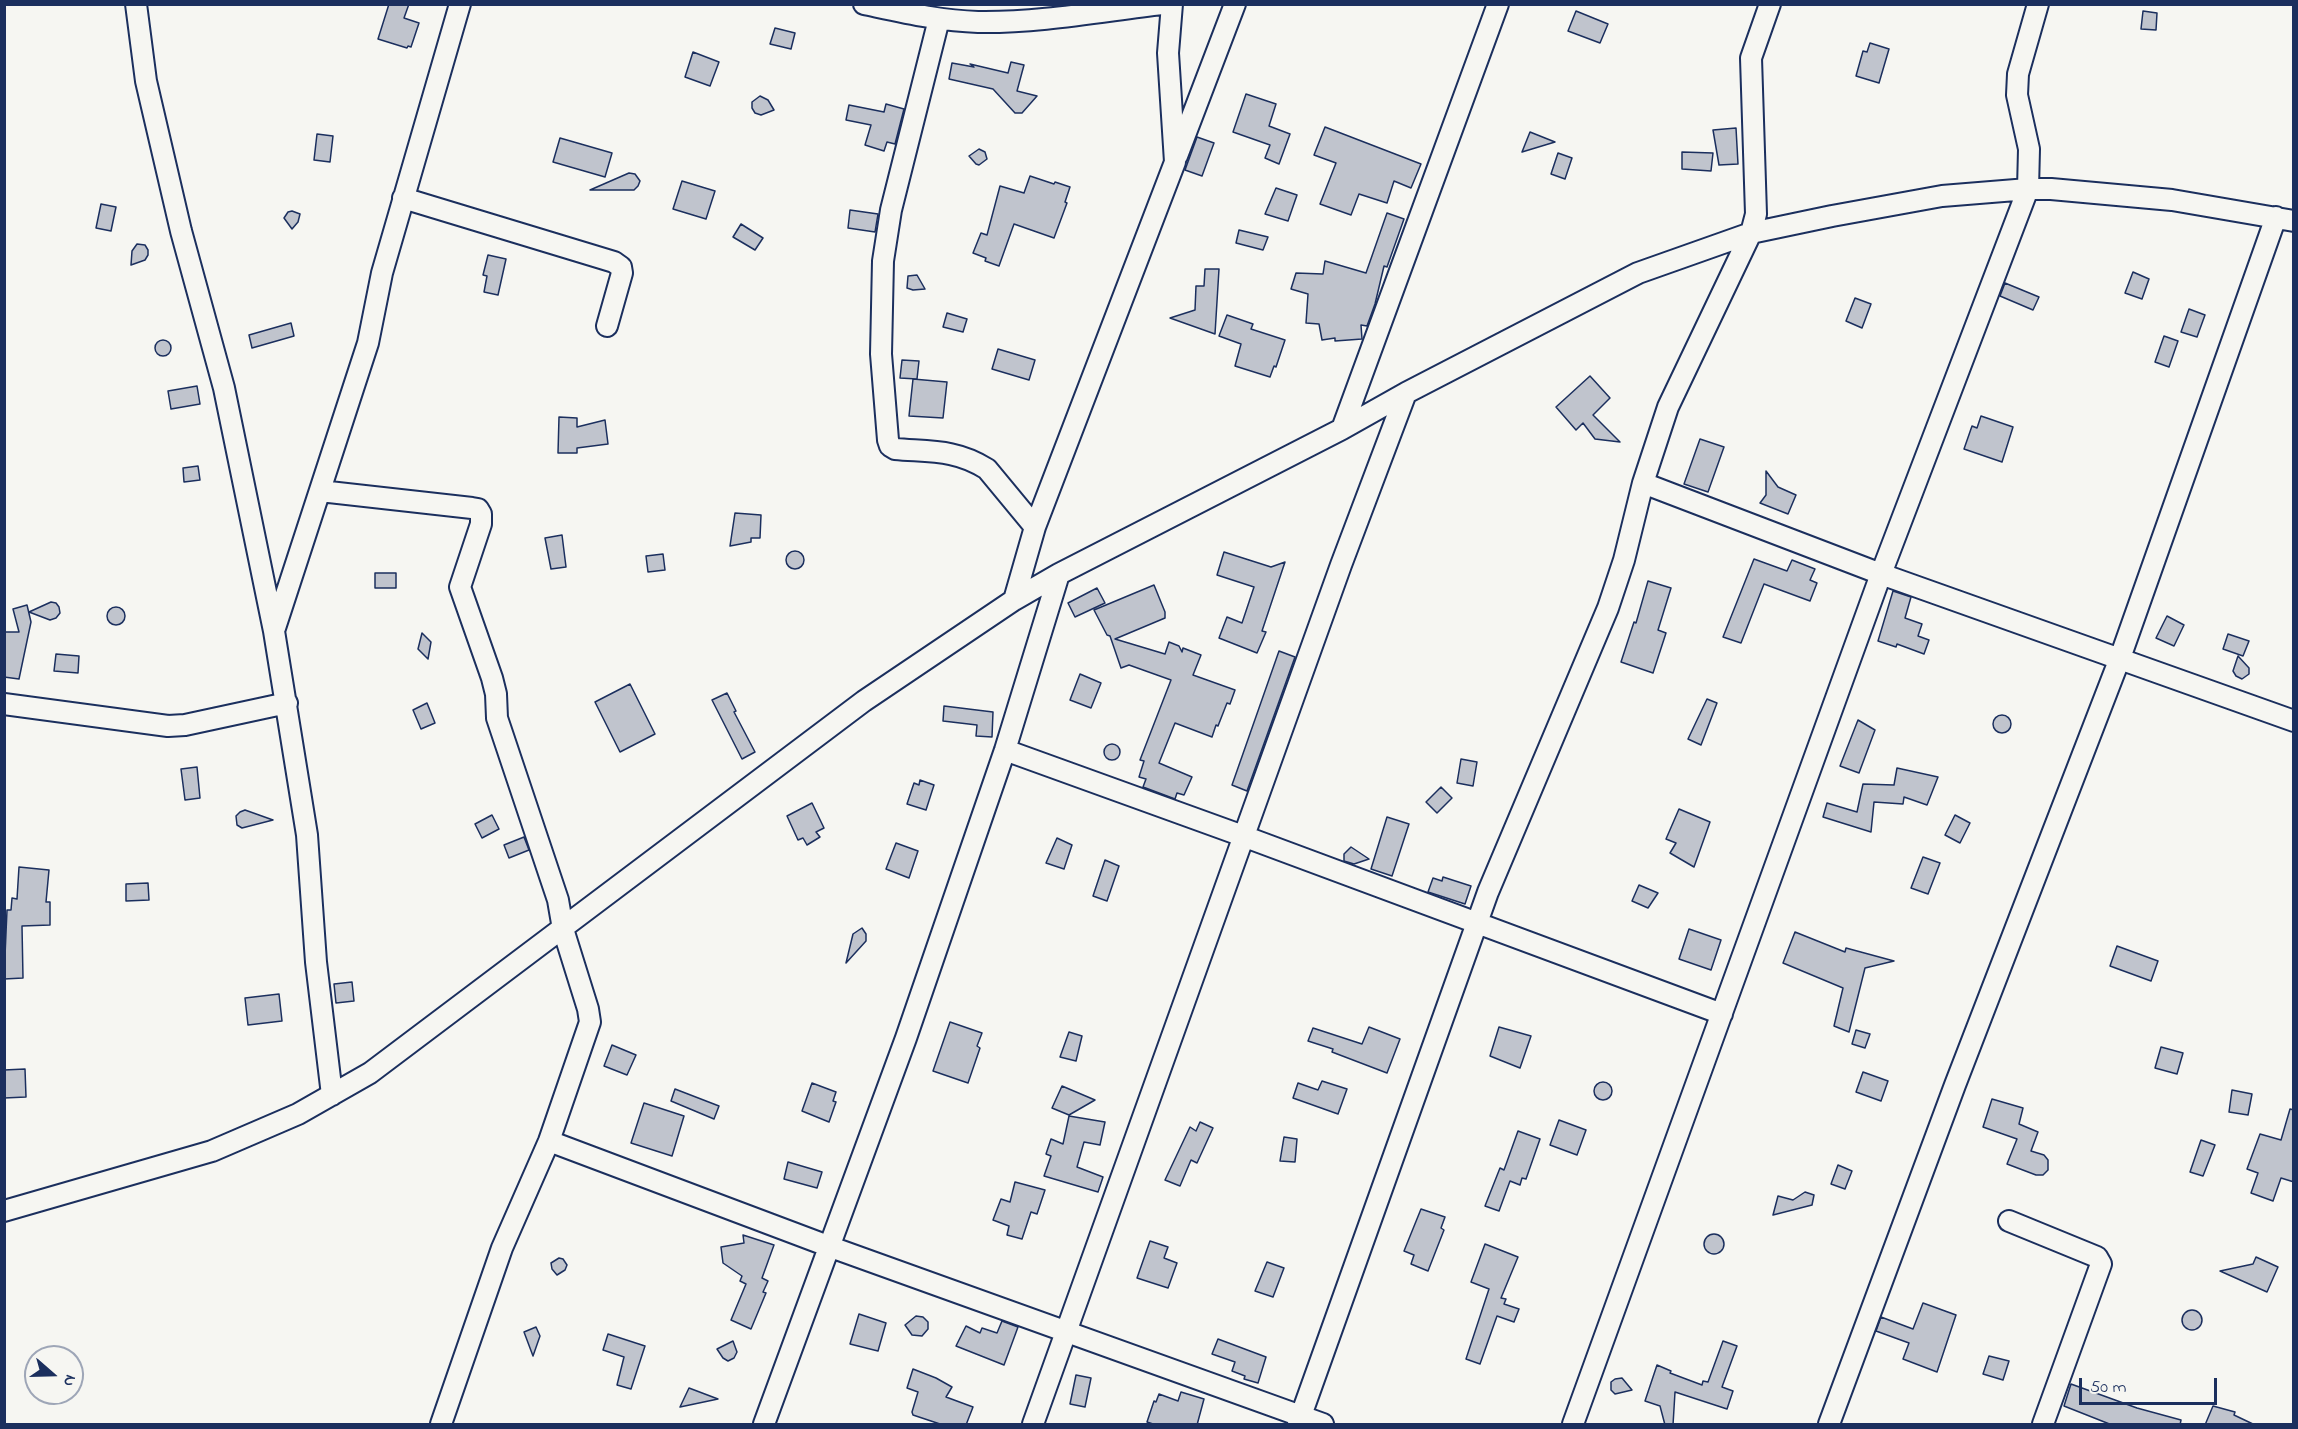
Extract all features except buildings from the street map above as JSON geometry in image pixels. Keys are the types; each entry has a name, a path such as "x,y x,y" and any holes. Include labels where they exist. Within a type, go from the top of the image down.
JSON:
{"street":[{"path":"136,4 146,81 181,231 224,388 274,630 306,835 316,962 332,1095"},
{"path":"274,630 368,343 382,273 460,4"},
{"path":"864,4 939,19 977,22 1008,21 1162,4"},
{"path":"1172,4 1168,53 1175,162"},
{"path":"1014,600 1035,527 1235,4"},
{"path":"1342,429 1498,4"},
{"path":"1300,1420 1476,924 1504,851 1608,608 1624,560 1643,483 1668,407 1751,233 1756,214 1751,58 1770,4"},
{"path":"1573,1425 1881,574 2028,189 2029,149 2017,95 2018,74 2038,4"},
{"path":"939,19 891,210 883,261 881,354 888,440 890,446 895,449 945,452 987,469 1035,527"},
{"path":"4,1211 212,1151 298,1114 370,1074 864,701 1014,600 1059,574 1342,429 1406,393 1638,273 1751,233 1942,196 2051,189 2172,200 2285,219 2120,658 1955,1085 1829,1425"},
{"path":"403,198 614,262 621,267 622,273 607,326"},
{"path":"1033,1425 1243,836 1406,393"},
{"path":"1643,483 1881,574 2294,721"},
{"path":"320,491 472,508 478,509 481,514 481,524 460,587 492,678 496,694 497,718 558,900 563,929 590,1022 549,1141 502,1248 441,1425"},
{"path":"764,1425 906,1038 1005,750 1059,574"},
{"path":"4,704 168,726 185,725 287,704"},
{"path":"1005,750 1722,1014"},
{"path":"549,1141 828,1246 1067,1331 1300,1420 1323,1425"},
{"path":"2009,1221 2097,1257 2101,1264 2043,1425"}]}
